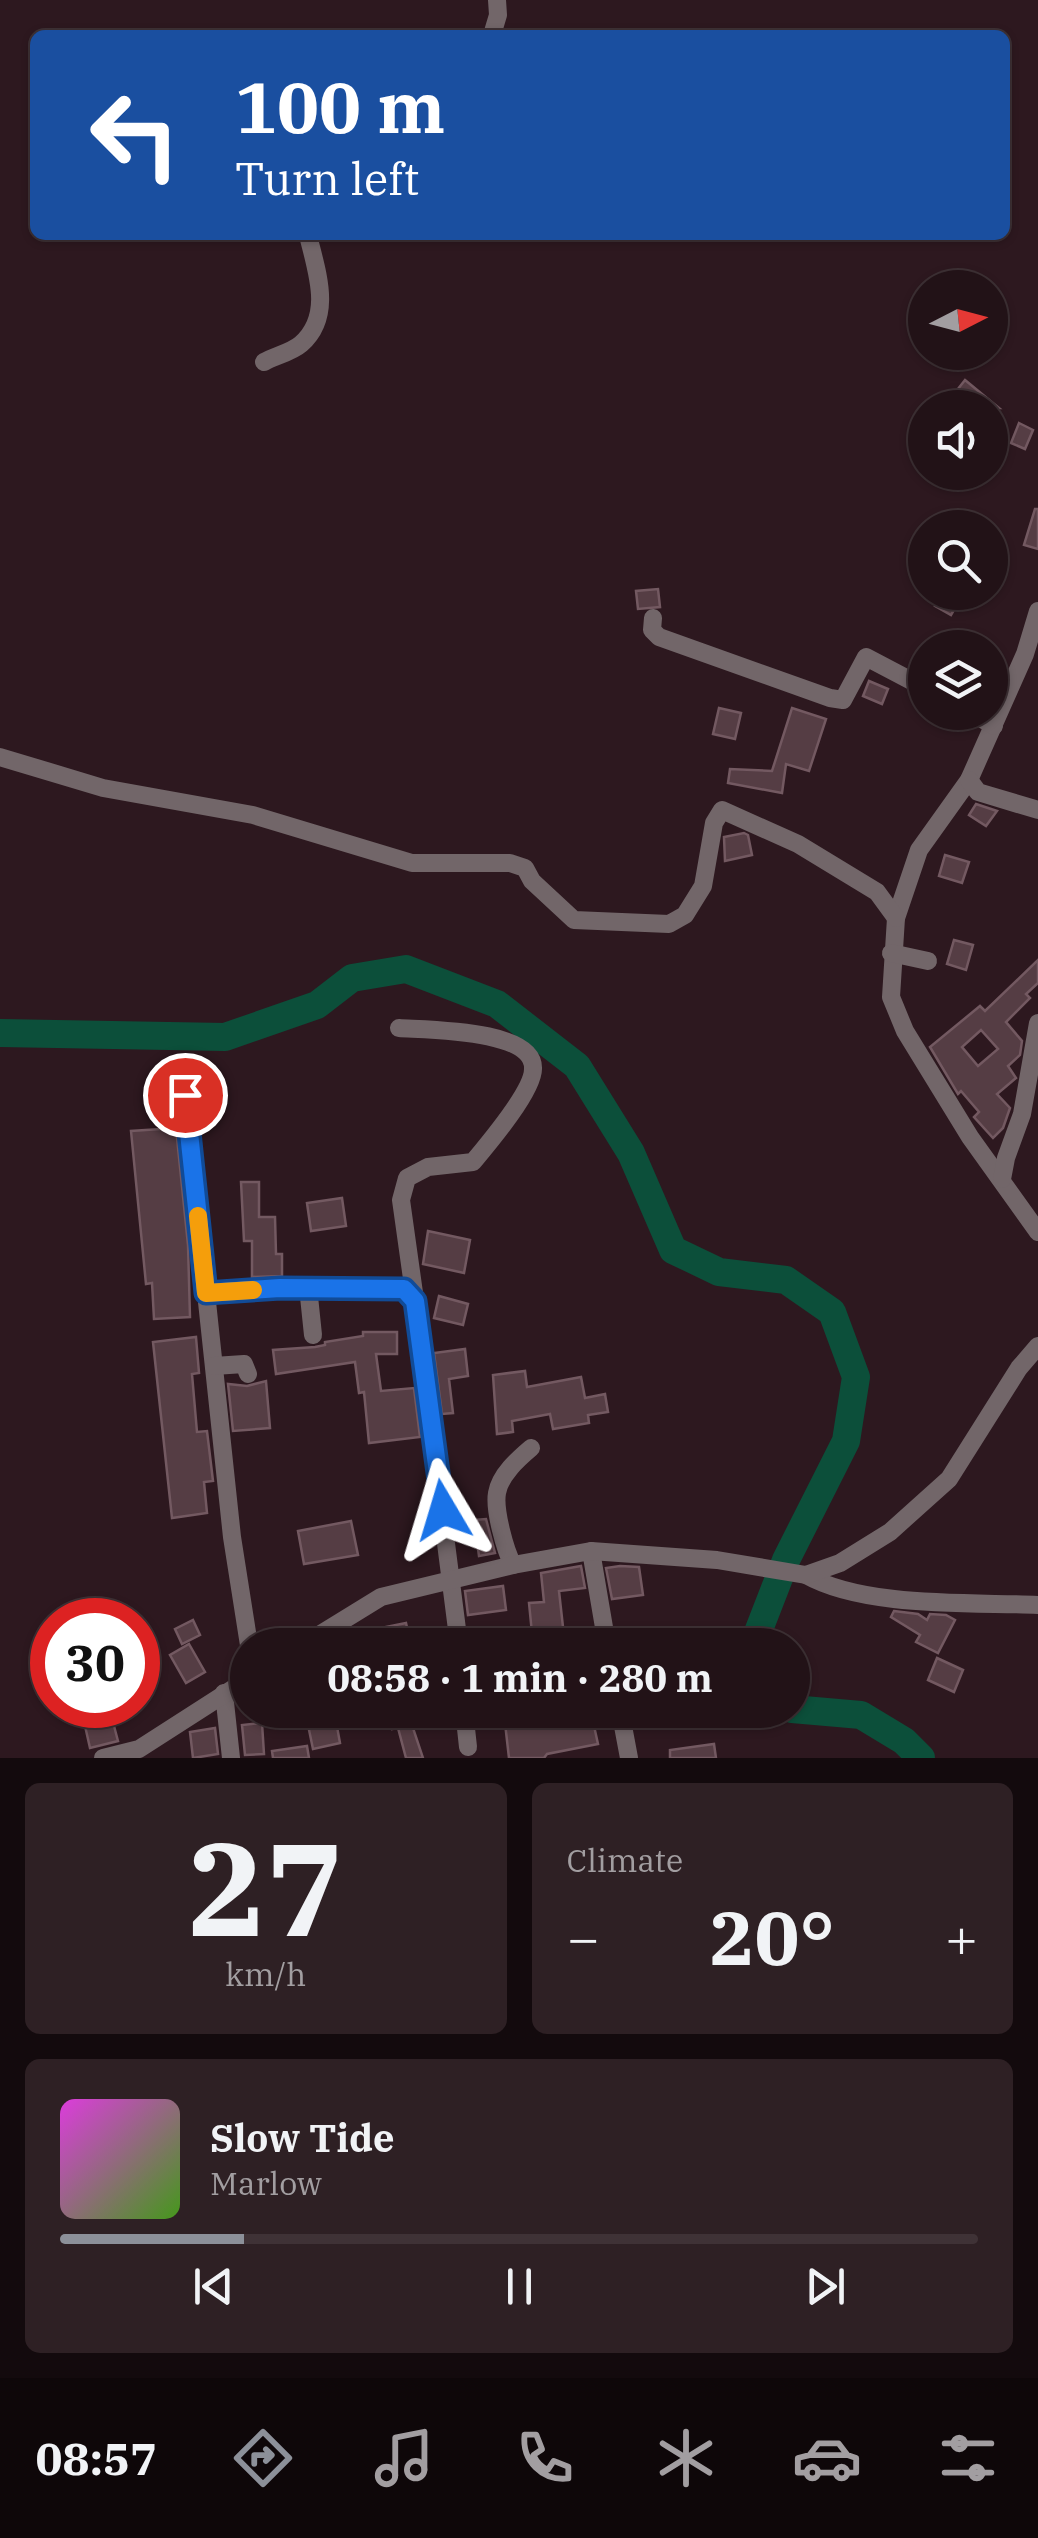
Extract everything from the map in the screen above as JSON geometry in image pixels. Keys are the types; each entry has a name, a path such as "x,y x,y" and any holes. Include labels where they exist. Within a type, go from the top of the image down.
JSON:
{"street":[{"path":"494,30 498,15 496,0"},
{"path":"264,362 301,344 320,314 320,281 309,240"},
{"path":"1008,700 1031,657 1038,612"},
{"path":"652,618 652,630 659,636 830,698 843,700 866,657 908,679"},
{"path":"992,730 968,780 919,850 896,918 891,997 905,1031 970,1137 1038,1232"},
{"path":"0,757 103,788 253,816 412,863 510,863 525,868 532,881 574,920 670,924 686,915 703,886 714,823 722,810 798,844 876,892 896,918"},
{"path":"968,780 978,792 1038,810"},
{"path":"891,954 928,961"},
{"path":"1002,1180 1022,1114 1038,1023"},
{"path":"399,1028 495,1037 516,1044 530,1056 534,1068 529,1085 473,1162 428,1167 407,1178 401,1200 457,1628"},
{"path":"185,1095 232,1537 246,1628"},
{"path":"308,1288 312,1335"},
{"path":"206,1293 404,1289 415,1301"},
{"path":"806,1575 840,1563 890,1532 949,1479 1038,1346"},
{"path":"214,1366 244,1364 248,1374"},
{"path":"513,1565 505,1551 497,1493 512,1465 531,1448"},
{"path":"331,1628 381,1597 513,1565 591,1551 717,1560 806,1575 824,1585 905,1600 1038,1605"},
{"path":"591,1551 605,1628"},
{"path":"104,1758 139,1748 230,1690"},
{"path":"224,1693 231,1758"},
{"path":"466,1728 468,1747"},
{"path":"624,1728 630,1758"}],"building":[{"path":"965,380 977,390 957,390"},
{"path":"1019,423 1033,430 1025,449 1011,443"},
{"path":"1038,509 1038,549 1024,545"},
{"path":"658,589 660,607 638,609 636,591"},
{"path":"869,681 888,689 882,704 863,696"},
{"path":"719,708 741,713 735,739 713,734"},
{"path":"792,708 826,719 809,771 786,764 782,793 728,783 730,769 772,771"},
{"path":"976,804 997,811 986,826 969,815"},
{"path":"748,835 752,855 725,861 724,837"},
{"path":"945,855 969,862 962,883 939,876"},
{"path":"954,940 973,945 966,970 947,964"},
{"path":"1038,960 1038,983 1026,994 1030,998 1006,1022 1022,1041 1020,1055 1008,1066 1016,1078 997,1094 1010,1108 1003,1128 993,1138 974,1117 979,1112 961,1091 958,1094 930,1047 980,1006 985,1011","holes":["981,1030 998,1049 978,1066 962,1047"]},
{"path":"178,1075 205,1075 206,1094 197,1094 189,1083 178,1085"},
{"path":"176,1128 188,1245 190,1317 154,1319 152,1283 146,1284 131,1131"},
{"path":"241,1182 259,1182 259,1217 275,1217 276,1254 282,1254 282,1276 252,1277 252,1241 244,1241"},
{"path":"342,1198 346,1226 311,1231 307,1203"},
{"path":"428,1231 470,1240 464,1273 423,1264"},
{"path":"439,1296 468,1304 463,1325 434,1318"},
{"path":"363,1332 397,1332 397,1354 376,1354 381,1391 414,1388 420,1437 369,1443 364,1392 359,1393 355,1362 276,1374 273,1350 325,1345 363,1336"},
{"path":"196,1337 199,1373 192,1374 197,1432 207,1431 213,1481 204,1482 207,1513 172,1518 153,1342"},
{"path":"465,1349 468,1376 449,1379 453,1413 442,1414 434,1353"},
{"path":"525,1371 527,1387 581,1377 585,1398 605,1394 608,1412 588,1415 589,1423 553,1429 550,1414 512,1421 513,1432 497,1434 493,1375"},
{"path":"266,1381 270,1428 233,1431 228,1384 247,1386"},
{"path":"486,1519 495,1553 479,1556 474,1520"},
{"path":"351,1521 358,1555 304,1564 298,1531"},
{"path":"581,1566 585,1588 559,1591 563,1628 532,1628 529,1603 544,1602 541,1573"},
{"path":"639,1567 643,1595 612,1599 606,1568"},
{"path":"503,1586 506,1610 468,1615 465,1591"},
{"path":"894,1611 918,1614 927,1620 930,1614 955,1620 938,1653 916,1642 920,1635 891,1617"},
{"path":"193,1620 200,1635 182,1644 175,1629"},
{"path":"406,1623 407,1628 381,1628"},
{"path":"189,1644 205,1672 186,1683 170,1655"},
{"path":"937,1658 963,1670 954,1692 928,1680"},
{"path":"85,1728 115,1728 118,1741 90,1748"},
{"path":"215,1728 218,1754 193,1758 190,1732"},
{"path":"242,1728 262,1728 264,1754 245,1755"},
{"path":"309,1728 337,1728 340,1743 313,1749"},
{"path":"398,1728 413,1728 423,1758 406,1758"},
{"path":"506,1728 594,1728 598,1744 547,1754 544,1758 509,1758"},
{"path":"714,1744 716,1758 670,1758 670,1750"},
{"path":"307,1746 309,1758 273,1758 272,1751"}],"waterway":[{"path":"0,1033 225,1037 317,1005 352,978 406,969 497,1004 577,1066 631,1153 673,1250 719,1272 786,1280 832,1312 856,1377 846,1441 786,1560 760,1628"},
{"path":"810,1711 861,1715 904,1741 921,1758"}],"slow traffic":[{"path":"198,1216 206,1293 253,1290"}],"route":[{"path":"185,1095 206,1293 280,1288 404,1289 415,1301 443,1510"}]}
